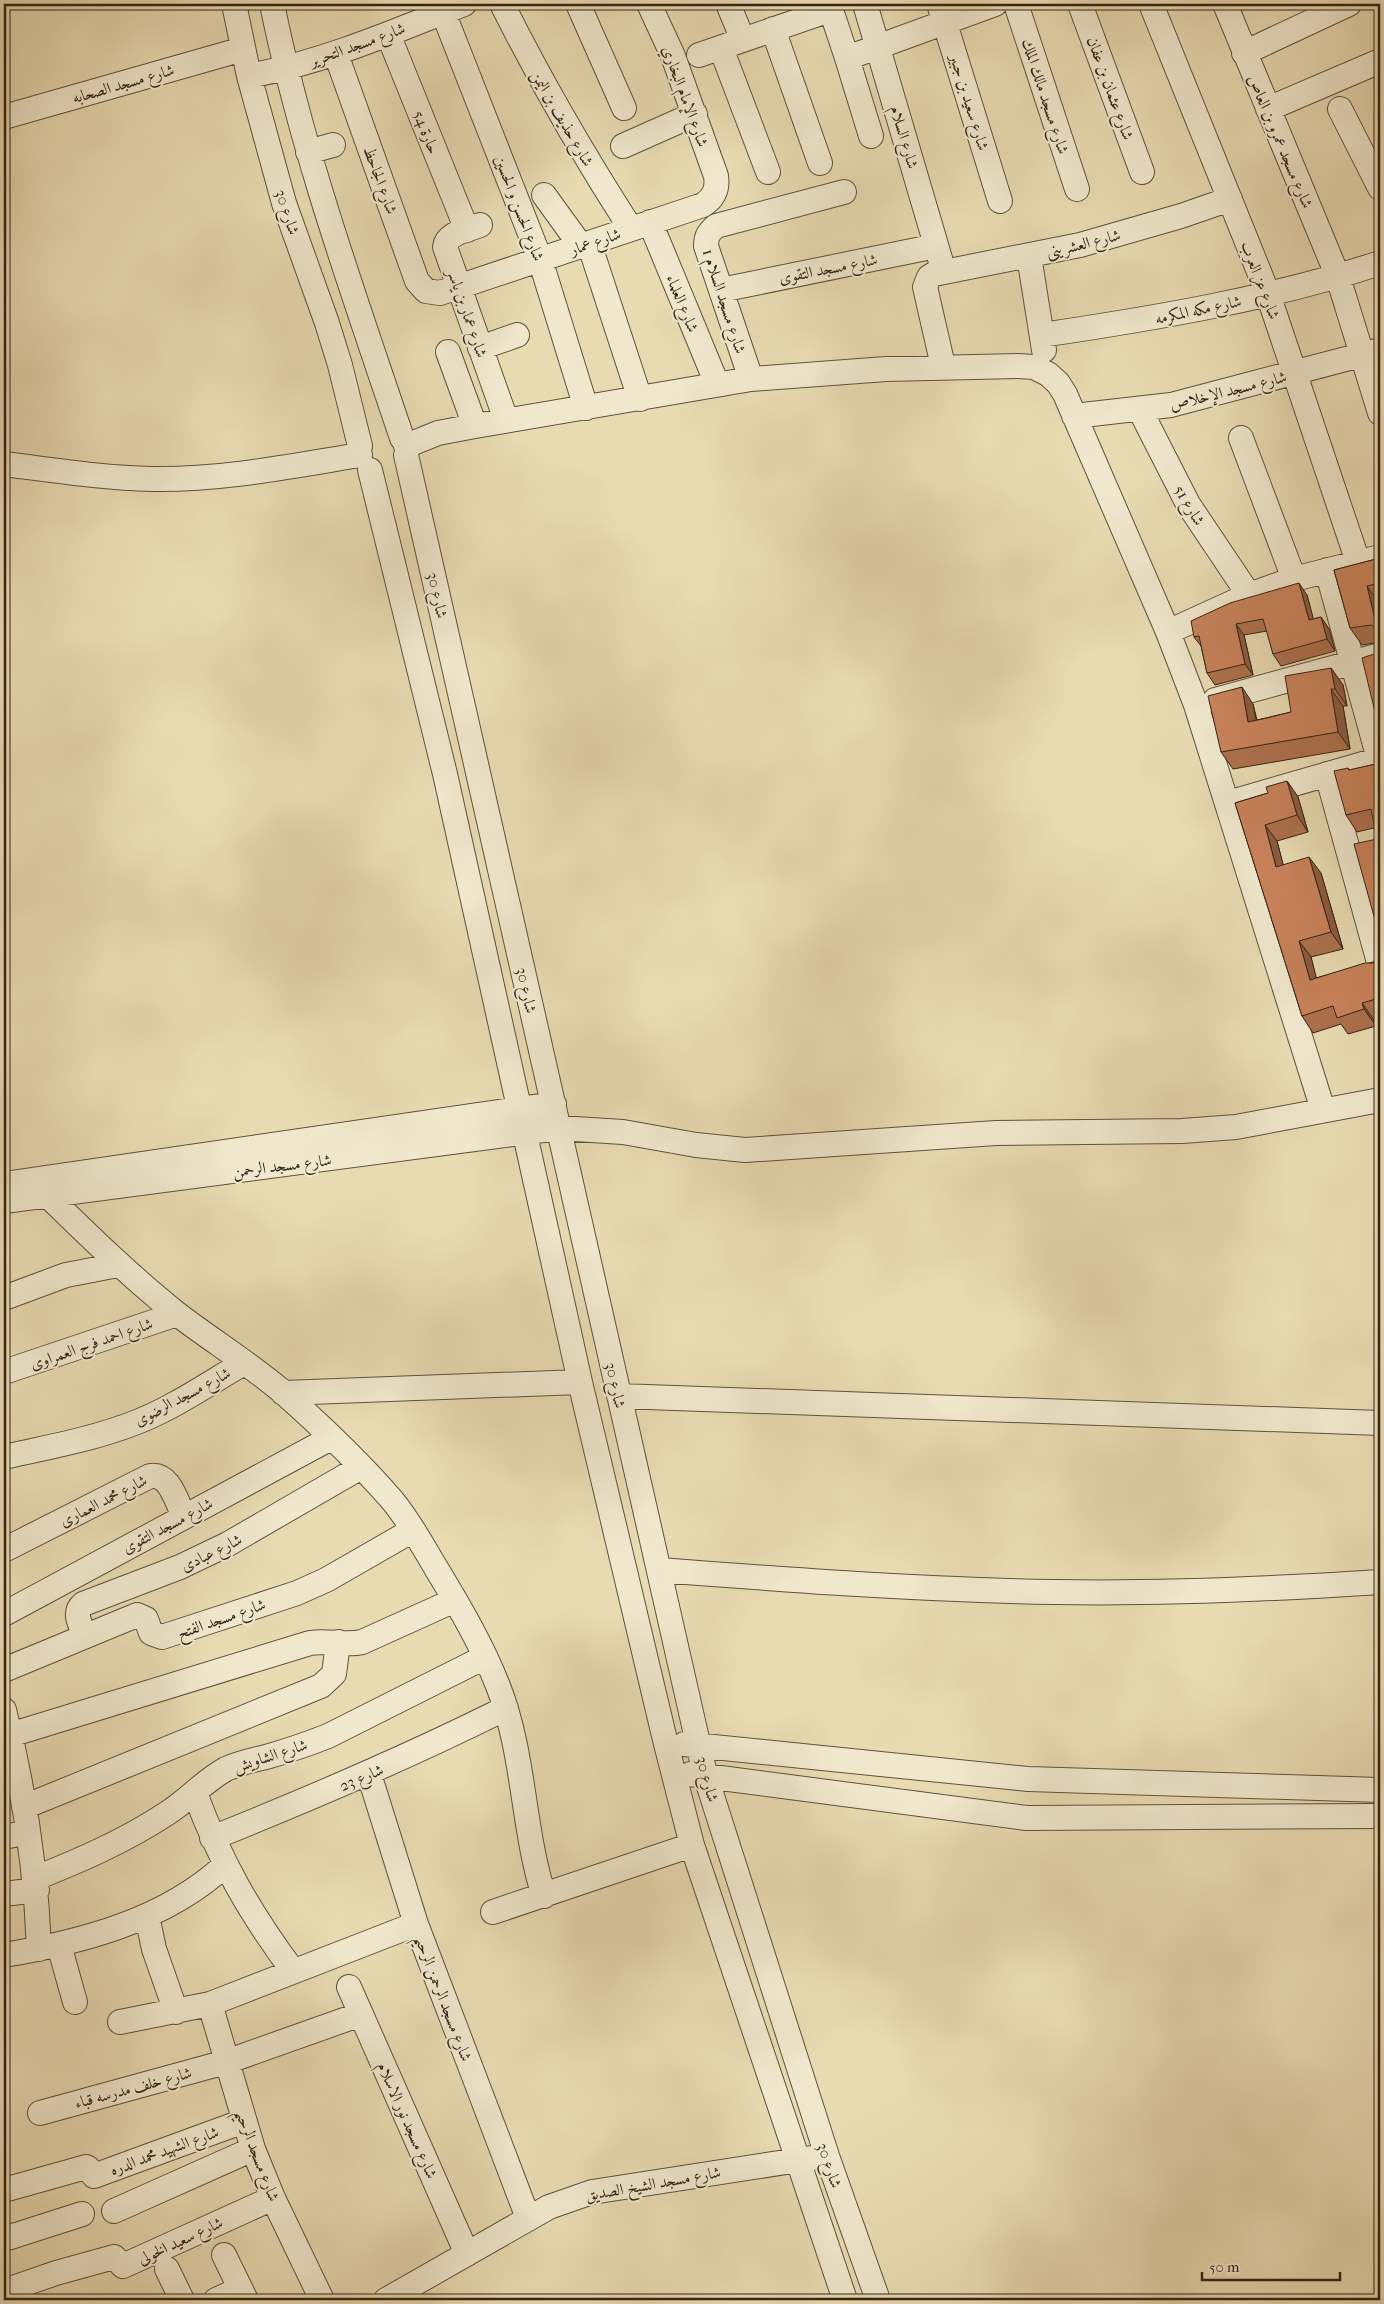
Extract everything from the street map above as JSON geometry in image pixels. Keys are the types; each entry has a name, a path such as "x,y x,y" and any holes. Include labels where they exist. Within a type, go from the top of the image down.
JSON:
{"street":[{"name":"شارع 30","path":"234,4 248,76 284,203 340,365 445,774 518,1111 580,1382 666,1744 692,1845 845,2300"},
{"name":"شارع 30","path":"272,4 285,69 323,202 405,446 705,1774 827,2156 878,2300"},
{"name":"شارع حذيف بن اليمن","path":"502,4 537,73 582,153 640,225"},
{"path":"578,4 624,108"},
{"name":"شارع الإمام البخاري","path":"649,4 674,56 716,176 716,190"},
{"path":"728,4 732,44 768,172"},
{"name":"شارع السلام","path":"865,4 879,46 936,246 939,273"},
{"path":"847,58 879,46 942,13 995,4"},
{"name":"شارع مسجد مالك الملك","path":"1016,4 1077,189"},
{"name":"شارع عثمان بن عفان","path":"1080,4 1142,172"},
{"name":"شارع عز العرب","path":"1152,4 1268,294 1296,373 1369,559"},
{"name":"شارع مسجد عمرو بن العاص","path":"1225,4 1371,352 1380,413"},
{"path":"1244,53 1313,12 1349,4"},
{"name":"شارع مسجد التحرير","path":"248,76 285,69 336,54 388,34 416,12 453,8"},
{"name":"شارع الحسن و الحسين","path":"453,8 540,259 586,408"},
{"path":"699,55 824,11 830,12 847,58 871,136"},
{"name":"شارع سعيد بن جبير","path":"942,13 1000,201"},
{"path":"773,29 820,163"},
{"name":"حارة 54","path":"388,34 473,228"},
{"name":"شارع مسجد الصحابه","path":"4,117 243,49"},
{"name":"شارع الجاحظ","path":"336,54 417,281 426,291 449,290"},
{"path":"1268,109 1380,61"},
{"path":"1340,109 1380,188"},
{"path":"623,146 694,114"},
{"path":"308,152 333,145"},
{"name":"شارع عمار","path":"449,290 703,205 709,201 716,190"},
{"name":"شارع مسجد السلام 1","path":"751,379 706,246 706,238 716,226 844,192"},
{"path":"544,195 585,244 640,399"},
{"name":"شارع العشرينى","path":"939,273 1029,256 1130,231 1230,199"},
{"name":"شارع العلماء","path":"640,225 717,384"},
{"name":"شارع عمار بن ياسر","path":"473,228 451,236 446,242 449,290 480,348 506,420"},
{"name":"شارع مسجد التقوى","path":"721,290 936,246"},
{"path":"1029,256 1048,374"},
{"name":"شارع مكه المكرمه","path":"1042,336 1163,317 1338,277 1380,264"},
{"path":"939,273 929,277 925,287 943,366"},
{"path":"480,348 517,334"},
{"path":"448,352 475,426"},
{"name":"شارع مسجد الإخلاص","path":"1074,416 1140,410 1201,398 1371,352"},
{"path":"405,446 438,433 751,379 943,366 1034,367 1048,374 1058,383 1065,394 1168,632 1196,705 1323,1110"},
{"name":"شارع 51","path":"1140,410 1188,504 1249,595"},
{"path":"379,428 388,428 396,432 405,446 402,464 396,470 387,473 378,473 364,457 364,438 370,431 379,428"},
{"path":"1241,438 1294,578"},
{"path":"4,464 106,476 153,479 243,473 364,457"},
{"path":"1168,632 1249,595 1294,578 1369,559"},
{"path":"1228,803 1380,759 1327,570"},
{"path":"1196,705 1380,655"},
{"path":"1327,774 1380,966"},
{"name":"شارع مسجد الرحمن","path":"4,1201 559,1128 623,1132 696,1145 745,1150 996,1132 1191,1130 1236,1126 1380,1100"},
{"name":"شارع مسجد الرحمن","path":"4,1184 518,1111 554,1104"},
{"path":"47,1196 118,1265 177,1314 283,1393 361,1467 393,1501 413,1530 455,1600 485,1657 506,1708 518,1760 530,1847 544,1896"},
{"path":"4,1298 66,1276 118,1265"},
{"path":"565,1315 599,1308"},
{"name":"شارع احمد فرج العمراوى","path":"4,1372 177,1314"},
{"name":"شارع مسجد الرضوى","path":"4,1457 97,1436 138,1421 177,1402 244,1363"},
{"path":"283,1393 580,1382"},
{"path":"619,1396 1380,1423"},
{"name":"شارع مسجد التقوى","path":"4,1614 331,1438"},
{"name":"شارع عبادى","path":"84,1635 77,1616 83,1604 172,1571 228,1544 361,1467"},
{"name":"شارع محمد العمارى","path":"4,1550 155,1475 166,1480 184,1516"},
{"name":"شارع مسجد الفتح","path":"4,1670 84,1635 140,1615 146,1619 151,1633 162,1637 297,1593 333,1576 413,1530"},
{"path":"658,1570 858,1584 1055,1592 1248,1591 1380,1582"},
{"path":"10,1735 310,1643 338,1642 351,1644 362,1642 455,1600"},
{"path":"24,1807 321,1686 334,1674 338,1642"},
{"name":"شارع الشاويش","path":"4,1894 36,1884 136,1832 195,1793 207,1781 227,1769 328,1736 485,1657"},
{"name":"شارع 23","path":"212,1838 368,1774 435,1744 506,1708"},
{"path":"4,1710 24,1807 36,1884 49,1947 75,2002"},
{"path":"666,1744 698,1744 1028,1779 1380,1790"},
{"path":"674,1773 705,1774 1026,1818 1380,1816"},
{"name":"شارع مسجد الرحمن الرحيم","path":"368,1774 416,1924 528,2218"},
{"path":"1026,1818 1028,1779"},
{"path":"195,1793 212,1838 225,1865 250,1909 293,1971"},
{"path":"4,1837 28,1832"},
{"path":"493,1912 692,1845"},
{"path":"4,1955 49,1947 148,1916 189,1894 225,1865"},
{"path":"148,1916 154,1949 176,2012"},
{"path":"120,2022 210,2004 416,1924"},
{"name":"شارع مسجد نور الاسلام","path":"349,1987 467,2254"},
{"name":"شارع مسجد الرحيم","path":"210,2004 253,2149 272,2198 322,2300"},
{"name":"شارع خلف مدرسه قباء","path":"40,2112 226,2062 361,2014"},
{"name":"شارع الشهيد محمد الدره","path":"4,2190 86,2167 94,2176 244,2121"},
{"path":"114,2210 253,2149"},
{"name":"شارع مسجد الشيخ الصديق","path":"386,2300 528,2218 570,2198 592,2192 827,2156"},
{"name":"شارع سعيد الخولى","path":"4,2291 114,2256 123,2266 272,2198"},
{"path":"4,2238 82,2214"},
{"path":"216,2300 243,2295 224,2255"},
{"path":"167,2269 182,2300"}],"building":[{"path":"1380,558 1380,583 1367,586 1377,628 1371,625 1350,628 1334,570"},
{"path":"1299,583 1309,620 1321,617 1327,639 1273,654 1263,619 1236,624 1245,664 1207,673 1199,636 1194,637 1191,621 1230,603"},
{"path":"1380,649 1380,711 1375,712 1362,658 1374,654"},
{"path":"1331,668 1335,689 1331,689 1338,732 1221,752 1208,696 1242,687 1248,722 1267,718 1291,712 1285,676"},
{"path":"1380,763 1380,918 1375,920 1354,844 1377,839 1371,809 1346,815 1334,771 1348,768 1349,770"},
{"path":"1287,781 1297,815 1265,825 1276,867 1309,857 1331,932 1299,941 1310,980 1380,960 1380,998 1362,1003 1364,1009 1337,1018 1333,1006 1302,1016 1235,803 1268,793 1266,787"}]}
